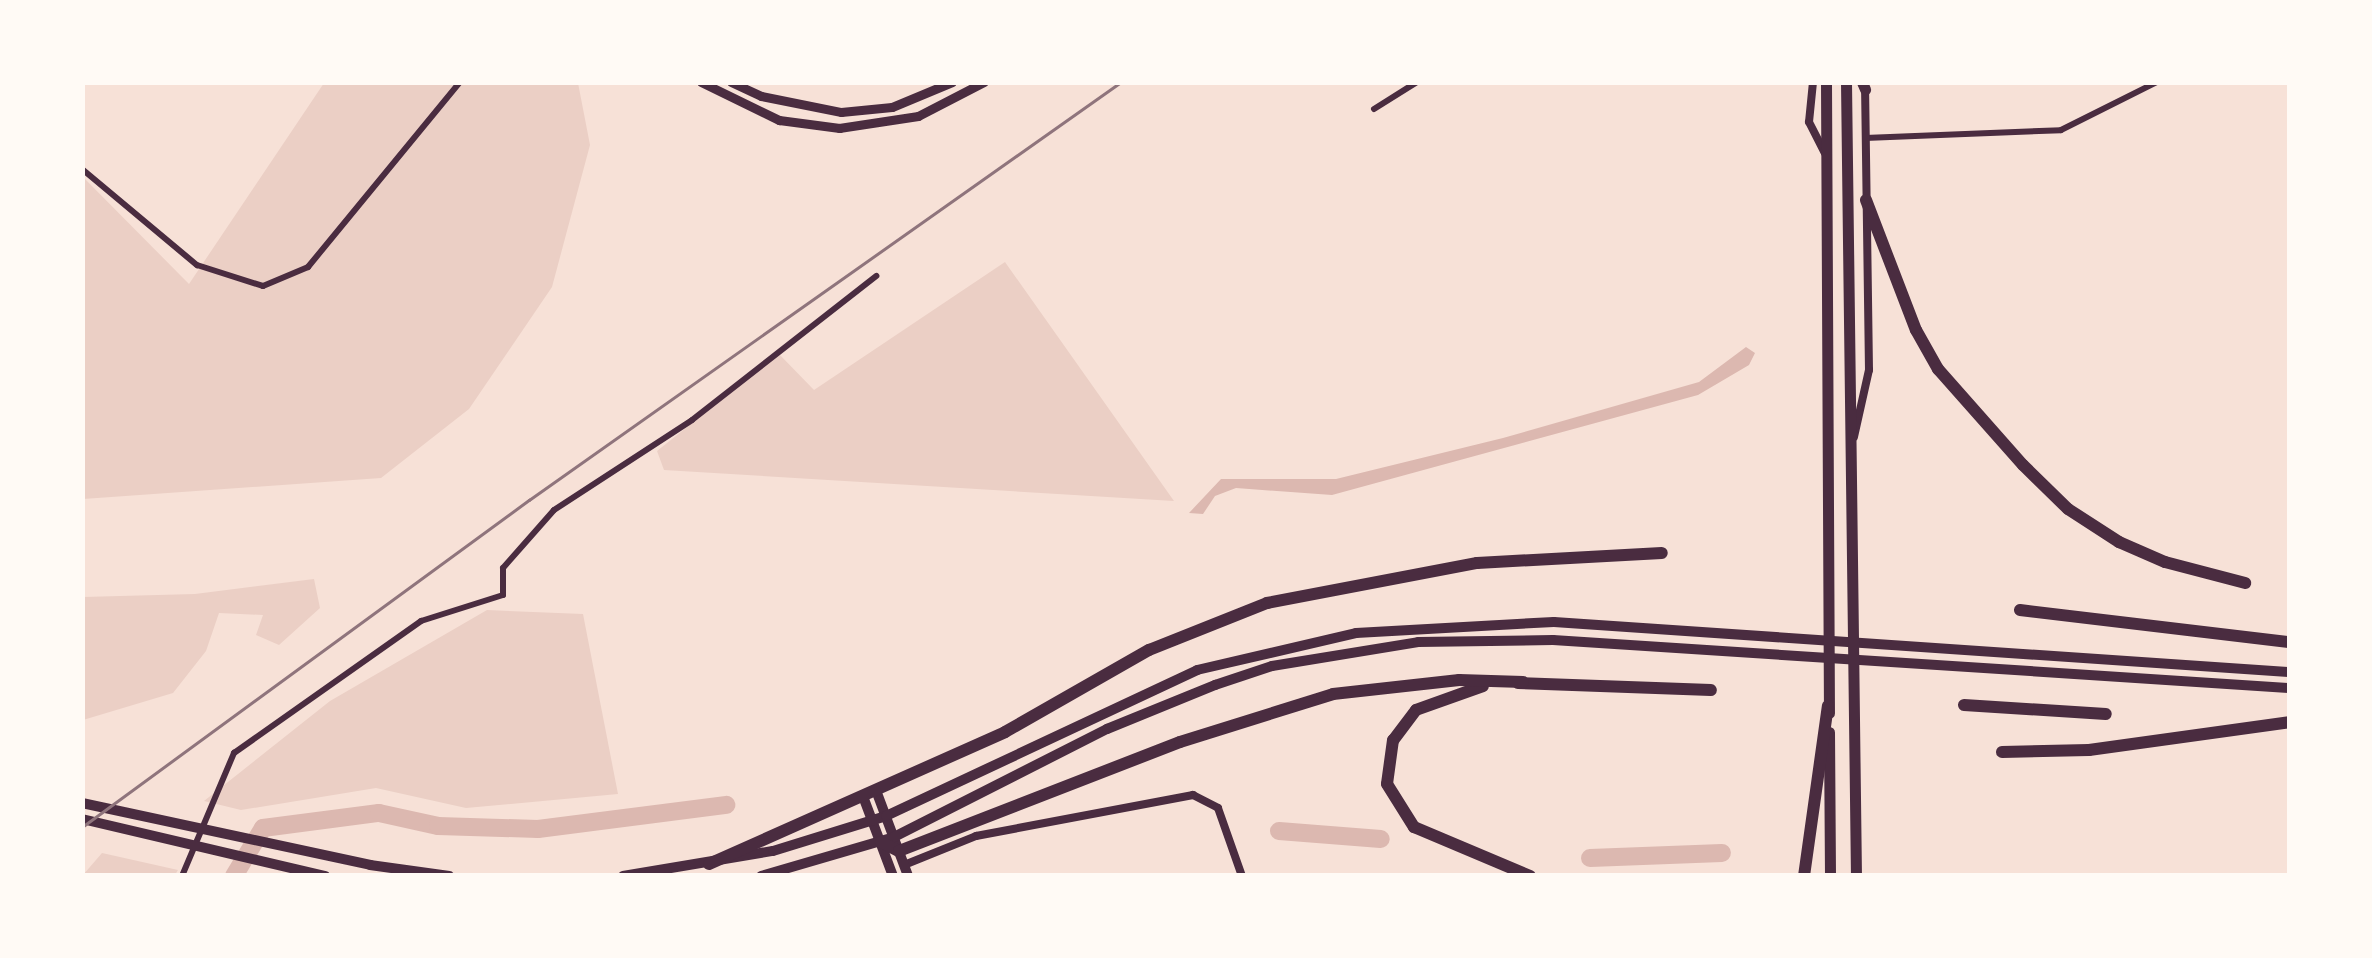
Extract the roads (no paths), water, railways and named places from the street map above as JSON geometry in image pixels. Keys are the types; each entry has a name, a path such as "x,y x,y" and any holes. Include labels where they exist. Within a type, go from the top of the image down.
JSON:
{"highway":[{"path":"1826,82 1830,876"},
{"path":"1846,82 1856,876"},
{"path":"1866,200 1916,330 1938,370 2024,466 2068,509 2119,542 2245,583"},
{"path":"709,864 871,796 1005,732 1149,650 1267,603 1477,563 1662,553"},
{"path":"2020,610 2290,642"},
{"path":"897,854 1180,742 1333,694 1422,682 1711,690"},
{"path":"1524,682 1471,688 1416,710 1393,740 1385,772 1392,798 1414,827 1530,876"},
{"path":"1964,705 2106,714"},
{"path":"1804,876 1828,706"},
{"path":"2002,752 2089,750 2290,722"}],"main road":[{"path":"701,82 779,120 839,128 918,116 984,82"},
{"path":"732,82 762,96 842,112 892,106 952,82"},
{"path":"623,876 709,864 873,821 1155,688 1286,645 1503,622 2290,672"},
{"path":"761,876 897,854 1154,708 1272,666 1358,650 1496,638 1828,662 2290,688"},
{"path":"871,796 886,816 897,854 894,876"},
{"path":"871,796 873,821 897,854"},
{"path":"82,803 370,866 450,876"},
{"path":"82,819 326,876"}],"street":[{"path":"82,169 197,265 263,286 308,266 460,82"},
{"path":"1374,110 1417,82"},
{"path":"1813,82 1809,122 1827,156"},
{"path":"1865,138 2061,130 2157,82"},
{"path":"1850,456 1868,370 1864,85"},
{"path":"182,876 234,753 438,611 504,594 503,568 554,510 692,420 876,276"},
{"path":"897,854 1193,795 1210,798 1218,808 1242,876"}],"waterway":[{"path":"234,876 263,828 379,813 438,826 538,829 726,805"},
{"path":"1279,831 1381,839"},
{"path":"1590,858 1722,853"}],"railway":[{"path":"82,827 529,500 1121,82"}]}
